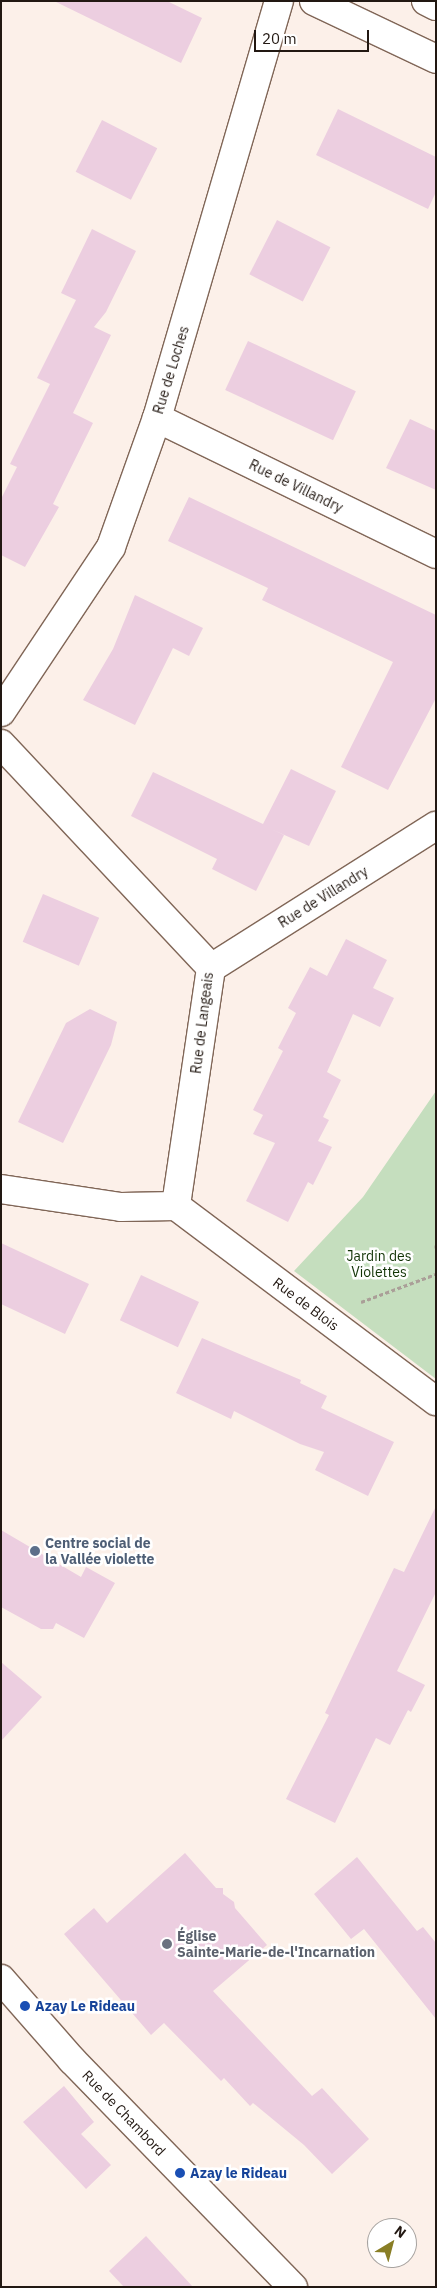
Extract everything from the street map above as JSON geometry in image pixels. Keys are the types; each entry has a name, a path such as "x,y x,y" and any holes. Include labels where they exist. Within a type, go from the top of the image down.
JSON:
{"street":[{"name":"Rue de Loches","path":"1,712 111,547 157,418 279,1"},
{"path":"314,1 436,60"},
{"path":"426,1 436,6"},
{"name":"Rue de Villandry","path":"157,418 436,554"},
{"name":"Rue de Langeais","path":"1,744 211,968 176,1206"},
{"name":"Rue de Villandry","path":"211,968 436,826"},
{"path":"1,1189 121,1208 176,1206"},
{"name":"Rue de Blois","path":"176,1206 436,1401"},
{"name":"Rue de Chambord","path":"1,1979 72,2060 292,2287"}],"path":[{"path":"324,1317 436,1274"}],"green space":[{"name":"Jardin des Violettes","path":"436,1091 436,1379 294,1271 363,1197"}],"building":[{"path":"54,1 167,1 202,18 181,63"},
{"path":"338,109 436,157 436,192 428,209 316,155"},
{"path":"102,120 157,148 131,200 76,172"},
{"path":"277,220 330,247 303,302 249,274"},
{"path":"92,229 136,251 106,312 94,327 111,335 73,413 93,423 53,504 59,507 25,567 1,555 1,499 17,467 10,464 50,384 37,378 76,300 61,293"},
{"path":"248,341 356,391 333,440 225,390"},
{"path":"410,419 436,431 436,490 386,468"},
{"path":"189,497 436,615 436,698 388,790 341,767 393,662 262,600 268,588 168,541"},
{"path":"135,595 203,628 189,656 173,648 135,725 83,700 113,649"},
{"path":"291,769 336,791 309,846 271,829 284,835 256,891 212,869 217,859 131,816 153,772 263,824"},
{"path":"43,894 99,918 79,966 23,942"},
{"path":"346,939 387,960 373,988 394,998 380,1027 353,1014 327,1072 341,1080 323,1117 329,1120 318,1141 332,1147 313,1185 308,1182 288,1222 246,1201 275,1143 253,1134 263,1115 253,1110 283,1051 278,1048 296,1013 288,1008 310,967 327,976"},
{"path":"90,1009 117,1022 111,1045 63,1143 18,1122 66,1023"},
{"path":"1,1243 89,1284 65,1334 1,1304"},
{"path":"141,1275 199,1302 178,1347 120,1320"},
{"path":"202,1338 301,1380 300,1383 327,1396 321,1408 394,1442 368,1496 315,1470 324,1452 300,1444 234,1411 231,1419 176,1393"},
{"path":"436,1506 436,1592 397,1671 425,1685 411,1712 408,1710 390,1745 376,1738 335,1823 286,1799 329,1715 325,1713 394,1568 404,1572"},
{"path":"1,1530 81,1577 86,1567 115,1583 84,1638 56,1623 53,1629 41,1629 1,1607"},
{"path":"1,1662 42,1697 1,1741"},
{"path":"185,1853 216,1888 223,1888 223,1894 234,1902 235,1908 267,1945 213,1991 312,2096 322,2088 369,2139 332,2174 304,2145 253,2103 250,2106 224,2078 221,2081 164,2023 151,2035 64,1934 94,1908 107,1923"},
{"path":"357,1857 417,1931 423,1927 436,1943 436,2019 364,1929 351,1939 314,1894"},
{"path":"64,2086 94,2122 81,2134 111,2165 86,2189 23,2122"},
{"path":"146,2236 193,2287 124,2287 109,2271"}],"place":[{"name":"Centre social de la Vallée violette","path":"35,1551"},
{"name":"Église Sainte-Marie-de-l'Incarnation","path":"167,1944"},
{"name":"Azay Le Rideau","path":"25,2006"},
{"name":"Azay le Rideau","path":"180,2173"}]}
